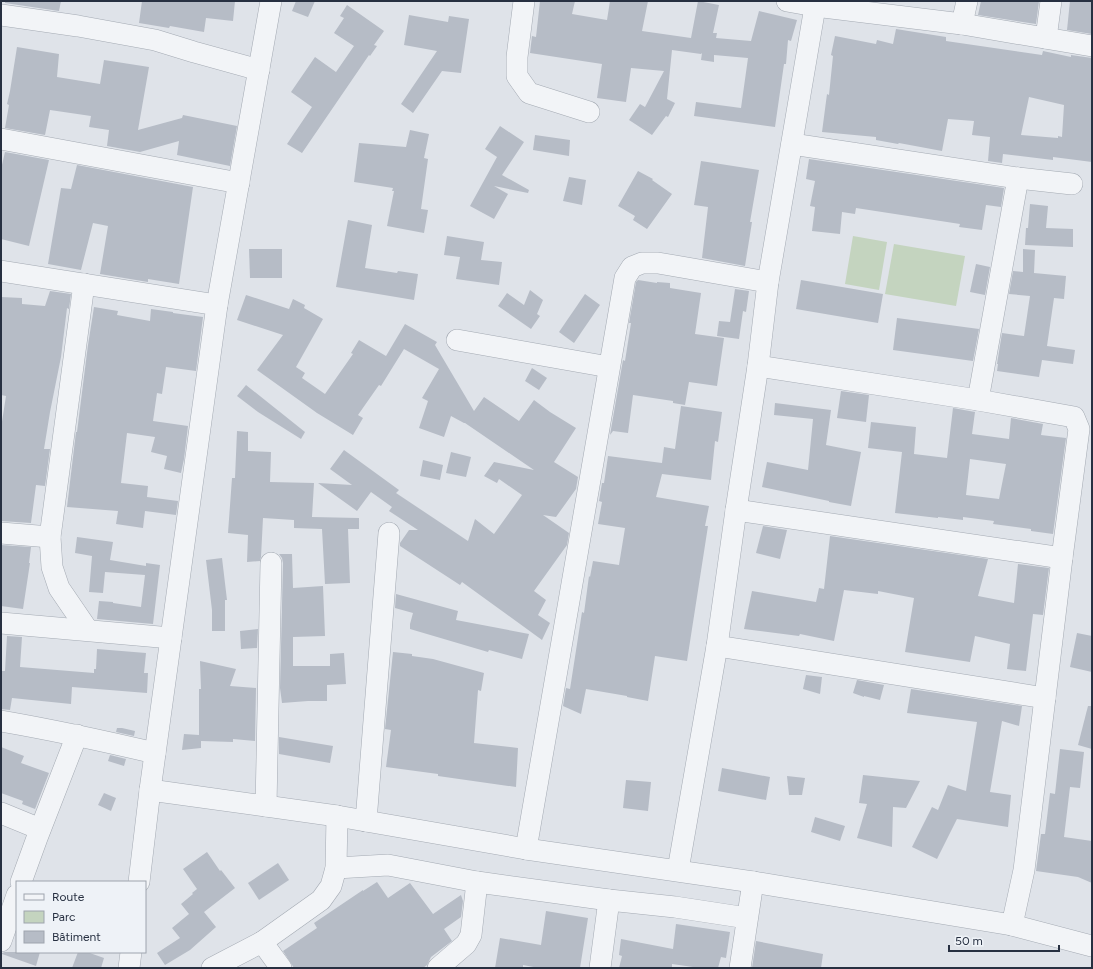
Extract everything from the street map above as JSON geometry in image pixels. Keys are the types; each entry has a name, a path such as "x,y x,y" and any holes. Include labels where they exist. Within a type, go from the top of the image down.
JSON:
{"street":[{"path":"139,881 150,790 217,305 271,1"},
{"path":"524,1 516,57 517,76 529,93 589,112"},
{"path":"787,1 816,3 962,24 1092,46"},
{"path":"962,24 967,1"},
{"path":"1046,38 1051,1"},
{"path":"678,870 717,646 758,366 768,282 816,3"},
{"path":"1,15 78,26 155,40 259,70"},
{"path":"1,139 239,183"},
{"path":"792,144 1018,178 1072,184"},
{"path":"978,400 1018,178"},
{"path":"526,849 625,278 632,267 642,263 658,264 768,282"},
{"path":"1,271 217,305"},
{"path":"84,284 50,537 52,567 59,588 87,629"},
{"path":"457,340 609,367"},
{"path":"758,366 978,400 1074,417 1079,429 1044,698 1024,870 1012,925"},
{"path":"736,510 1062,558"},
{"path":"1,533 50,537"},
{"path":"366,821 389,533"},
{"path":"266,806 271,563"},
{"path":"1,622 171,638"},
{"path":"717,646 1044,698"},
{"path":"1,721 77,735 156,753"},
{"path":"21,881 77,735"},
{"path":"150,790 337,816 526,849 753,882 1012,925 1092,946"},
{"path":"1,813 40,829"},
{"path":"212,968 262,942 321,900 331,886 336,868 337,816"},
{"path":"336,868 388,865 477,882 609,900 675,907 747,918"},
{"path":"438,968 466,944 471,935 477,882"},
{"path":"740,968 753,882"},
{"path":"1,941 16,898"},
{"path":"600,968 609,900"},
{"path":"262,942 281,968"},
{"path":"129,968 131,953"}],"green space":[{"path":"853,236 887,242 879,290 845,284"},
{"path":"894,244 965,256 956,306 885,294"}],"building":[{"path":"5,1 61,1 59,11 5,3"},
{"path":"142,1 235,1 233,21 206,18 204,32 170,26 169,28 139,23"},
{"path":"296,1 315,1 308,17 292,11"},
{"path":"540,1 575,1 572,14 607,20 610,1 648,1 642,31 691,38 698,1 719,5 713,33 717,33 716,38 751,41 759,11 797,20 791,41 788,40 786,64 784,64 775,127 694,116 696,102 741,108 748,58 714,55 714,62 701,60 702,53 672,50 667,99 675,103 668,117 666,116 652,135 629,120 640,104 645,107 664,71 631,68 626,102 597,98 602,64 530,53 532,36 536,37"},
{"path":"981,1 1039,1 1036,24 978,15"},
{"path":"1070,1 1092,1 1092,34 1067,30"},
{"path":"347,5 384,31 374,45 377,46 370,56 369,55 302,153 287,144 312,107 291,92 315,57 336,72 354,46 334,33 344,18 340,16"},
{"path":"409,15 448,22 449,16 469,19 461,73 442,71 413,113 401,104 437,51 404,45"},
{"path":"896,29 946,37 946,41 1042,55 1043,51 1071,57 1071,55 1092,58 1092,162 1053,157 1053,160 1003,154 1002,163 988,161 990,137 972,135 974,121 948,119 942,151 876,140 876,137 822,132 827,94 829,95 833,56 831,55 835,36 876,44 877,40 893,44","holes":["1029,97 1064,105 1062,137 1021,135"]},
{"path":"17,47 59,54 57,77 100,84 104,60 149,67 138,130 182,118 183,115 237,126 230,166 177,155 179,141 140,152 107,146 109,130 89,127 91,116 50,110 45,135 5,128 9,105 7,104"},
{"path":"500,126 524,142 502,175 529,190 528,193 494,186 508,194 494,219 470,206 497,157 485,149"},
{"path":"410,130 429,134 424,158 428,159 421,209 428,210 424,233 387,226 394,191 392,191 393,188 354,182 359,143 406,147"},
{"path":"535,135 570,140 569,156 533,150"},
{"path":"5,152 49,160 29,246 1,239 1,169"},
{"path":"809,159 1004,188 1001,207 986,205 982,230 959,227 960,224 856,208 855,214 842,212 840,234 812,231 815,207 810,206 815,181 806,179"},
{"path":"701,161 759,170 750,222 752,222 745,266 702,258 708,207 694,205"},
{"path":"77,165 193,187 179,284 148,279 148,282 100,274 108,226 93,223 81,270 48,264 61,188 71,189"},
{"path":"638,171 653,179 652,180 672,194 647,229 633,220 635,216 618,206"},
{"path":"569,177 586,180 582,205 563,201"},
{"path":"1030,204 1048,206 1046,228 1073,229 1073,247 1025,245"},
{"path":"348,220 372,225 365,268 397,273 398,271 418,274 414,300 336,287"},
{"path":"447,236 484,242 481,260 502,262 499,285 456,279 460,257 444,255"},
{"path":"249,249 282,249 282,278 250,278"},
{"path":"1023,249 1035,250 1034,273 1066,276 1064,299 1054,298 1047,346 1075,350 1073,364 1042,360 1039,377 997,371 1002,333 1024,336 1030,296 1009,294 1013,271 1023,272"},
{"path":"976,264 990,267 985,295 970,292"},
{"path":"638,280 657,283 670,283 670,288 701,293 695,334 724,338 717,386 689,382 685,405 673,403 673,401 633,395 628,433 613,431 610,435 623,360 625,361 631,323 629,323 636,282"},
{"path":"801,280 883,294 878,323 796,309"},
{"path":"735,289 749,291 746,312 743,311 739,339 717,336 719,321 730,322"},
{"path":"530,290 543,300 537,314 540,316 531,329 498,306 507,293 524,305"},
{"path":"50,291 71,294 69,309 67,308 61,357 44,449 50,449 45,486 36,485 31,523 1,521 1,428 6,396 1,395 1,297 22,298 22,304 45,306"},
{"path":"585,294 600,305 574,343 559,332"},
{"path":"246,295 289,309 293,299 305,305 304,308 323,319 296,367 305,373 302,378 325,394 353,354 351,353 359,340 386,356 405,324 437,342 435,345 474,411 484,397 519,421 534,400 576,428 554,462 578,477 576,489 556,517 543,515 569,533 567,545 534,591 546,600 538,615 550,623 542,640 462,582 460,585 400,546 400,543 409,530 418,530 389,511 392,507 371,492 357,511 318,483 352,485 330,469 344,450 399,490 396,493 468,541 475,519 494,534 522,495 499,479 497,483 484,476 494,462 534,470 465,423 451,416 444,437 419,428 428,401 422,398 439,369 404,349 381,386 379,385 358,415 363,418 353,435 317,413 257,370 283,335 237,320"},
{"path":"94,307 118,311 117,315 150,321 151,309 203,317 196,371 166,367 162,394 157,393 153,421 188,426 181,473 164,469 167,456 151,452 155,437 127,433 121,483 148,486 147,497 178,501 176,515 145,511 143,528 116,524 118,511 67,507"},
{"path":"897,318 979,329 973,361 893,350"},
{"path":"532,368 547,378 539,390 525,381"},
{"path":"246,385 305,432 301,439 258,412 237,396"},
{"path":"841,391 869,395 866,422 837,418"},
{"path":"775,403 831,410 826,445 861,452 851,506 762,487 767,462 808,470 813,419 774,415"},
{"path":"681,406 722,412 718,442 715,441 711,480 662,474 656,497 709,506 705,526 708,526 687,661 655,656 648,701 586,689 581,714 563,706 566,688 570,689 582,612 584,613 589,576 590,577 593,561 619,565 625,528 598,524 602,502 599,501 602,483 604,483 608,456 662,463 664,447 675,449"},
{"path":"953,408 975,412 972,434 1009,439 1011,418 1043,424 1041,435 1066,438 1053,534 1031,531 1031,529 993,524 994,521 963,517 963,520 938,518 895,513 902,452 868,448 871,422 916,427 914,454 947,458","holes":["970,459 1006,464 999,499 966,495"]},
{"path":"237,431 248,432 248,451 271,452 270,482 314,483 312,517 359,518 359,529 348,529 350,583 325,584 322,529 294,528 294,520 263,518 260,561 247,562 248,535 228,533 232,478 235,478"},
{"path":"451,452 471,457 466,477 446,473"},
{"path":"423,460 443,465 440,480 420,476"},
{"path":"763,526 787,530 780,559 756,553"},
{"path":"830,536 988,559 978,596 1014,603 1018,564 1049,568 1043,615 1033,614 1026,671 1007,669 1010,644 975,636 970,662 905,652 914,598 878,591 878,594 844,590 834,641 800,634 799,636 744,629 752,591 816,602 819,588 824,589"},
{"path":"77,537 113,542 110,560 146,566 146,563 160,565 153,624 97,619 99,601 141,607 145,575 105,572 103,593 89,592 92,556 75,553"},
{"path":"1,545 31,547 23,609 1,606"},
{"path":"279,554 292,554 293,588 323,586 325,636 293,637 293,666 330,666 330,654 344,653 346,684 327,685 327,701 282,703 280,688 283,563"},
{"path":"222,558 227,600 225,600 225,631 212,631 212,610 206,560"},
{"path":"396,594 458,611 456,620 529,634 522,659 489,650 488,652 410,629 413,613 395,608"},
{"path":"258,629 257,648 241,649 240,631"},
{"path":"1077,633 1092,636 1092,672 1070,667"},
{"path":"7,636 22,637 20,667 94,673 94,669 96,669 97,649 146,653 144,673 148,673 147,693 72,687 71,704 12,698 10,710 1,709 1,671 5,671"},
{"path":"393,652 412,654 412,656 433,659 484,673 481,691 478,690 474,743 518,748 516,787 386,767 391,730 385,729"},
{"path":"200,661 236,669 230,686 256,688 255,741 233,739 233,742 201,741 201,748 182,750 184,734 199,735 199,689 201,689"},
{"path":"806,675 822,677 820,694 803,689"},
{"path":"857,680 884,685 880,700 853,693"},
{"path":"911,689 1022,706 1019,726 1002,721 990,792 1011,795 1008,827 957,819 937,859 912,847 932,807 938,810 948,785 966,791 977,722 907,713"},
{"path":"1088,706 1092,706 1092,749 1078,745"},
{"path":"117,728 135,731 134,736 116,732"},
{"path":"279,737 333,746 330,763 279,754"},
{"path":"1,747 24,756 21,763 49,773 35,809 22,804 23,801 1,793"},
{"path":"1060,749 1084,752 1080,788 1070,787 1064,837 1092,841 1092,883 1078,877 1036,871 1041,834 1045,834 1050,793 1055,794"},
{"path":"110,755 126,759 124,766 108,761"},
{"path":"722,768 770,777 766,800 718,791"},
{"path":"863,775 920,781 906,808 893,807 892,847 857,838 867,804 859,803"},
{"path":"787,776 805,778 802,795 789,795"},
{"path":"626,780 651,782 648,811 623,808"},
{"path":"104,793 116,798 111,811 98,805"},
{"path":"815,817 845,826 840,841 811,832"},
{"path":"207,852 220,871 221,870 235,888 204,912 216,927 190,950 165,965 157,953 180,938 172,928 189,914 181,904 197,889 183,869"},
{"path":"278,863 289,880 259,900 248,883"},
{"path":"377,882 388,898 410,883 433,914 461,895 463,901 461,917 444,929 452,941 431,957 427,965 423,968 294,968 283,951 317,928 314,923"},
{"path":"546,911 588,918 580,968 539,968 523,965 523,968 495,968 500,938 541,945"},
{"path":"676,924 730,932 726,958 721,957 718,968 700,968 672,964 672,968 619,968 622,956 619,955 621,939 673,949"},
{"path":"756,941 823,954 821,968 752,968"},
{"path":"16,952 40,953 36,966 2,953"},
{"path":"78,953 90,953 104,958 101,968 72,968"}]}
